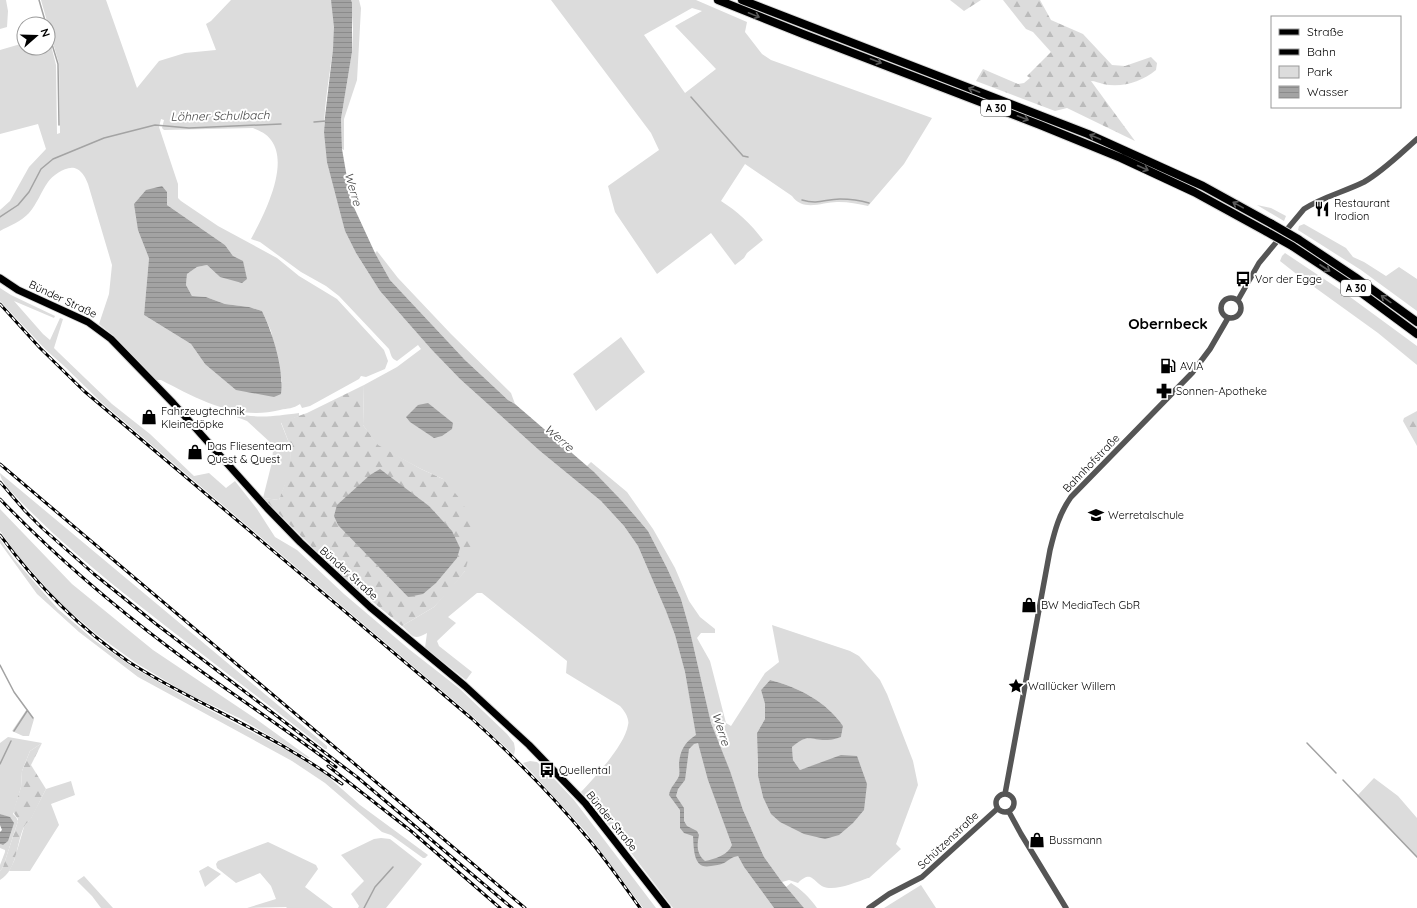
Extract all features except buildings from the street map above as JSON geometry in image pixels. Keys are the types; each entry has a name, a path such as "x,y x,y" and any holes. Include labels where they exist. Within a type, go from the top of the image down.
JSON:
{"highway":[{"name":"A 30","path":"718,0 1033,122 1121,158 1194,192 1292,246 1348,283 1417,334"},
{"name":"A 30","path":"742,0 1088,134 1203,186 1298,239 1355,277 1417,322"}],"main road":[{"name":"Bünder Straße","path":"0,278 18,290 88,322 111,339 173,403 267,508 300,542 370,607 465,686 540,756 585,803 667,908"}],"street":[{"path":"1238,300 1259,263 1304,209 1372,177 1417,139"},
{"path":"1228,298 1235,298 1238,300 1241,305 1240,313 1234,317 1228,318 1225,316 1221,311 1221,304 1228,298"},
{"name":"Bahnhofstraße","path":"1005,794 1050,550 1060,514 1071,497 1192,373 1210,350 1228,318"},
{"path":"1005,794 1010,796 1013,801 1013,806 1009,812 1002,812 997,809 995,804 1000,795 1005,794"},
{"name":"Schützenstraße","path":"869,908 889,894 922,877 997,809"},
{"path":"1009,812 1066,908"}],"green space":[{"path":"0,0 6,0 8,11 7,27 0,29"},
{"path":"41,0 106,0 137,88 159,61 185,53 216,50 206,24 211,21 231,0 331,0 335,17 335,35 326,101 324,132 345,231 356,253 380,291 432,350 460,379 540,451 601,501 624,526 638,546 675,635 685,672 698,743 738,856 744,867 774,908 673,908 619,837 581,792 616,751 626,733 628,723 625,712 620,706 566,673 567,661 482,593 477,593 448,617 456,623 437,641 439,646 472,672 466,680 425,648 427,633 416,637 411,635 402,626 434,607 465,571 443,479 378,446 363,425 364,385 397,367 421,349 418,345 397,361 395,360 389,349 339,296 326,286 301,272 260,242 251,239 268,204 276,176 278,163 276,150 271,140 263,132 253,128 164,130 162,128 164,120 161,119 159,127 178,184 178,198 218,226 277,258 299,276 337,299 384,350 388,361 385,369 366,377 361,376 359,379 310,406 302,408 300,404 293,408 264,413 248,413 203,401 161,380 156,380 114,336 99,324 109,294 112,265 88,184 83,174 79,170 69,168 53,176 29,213 19,221 0,231 0,210 10,201 29,167 46,149 38,124 0,134 0,50 16,45 16,56 54,56 56,65 57,134 60,133 59,64 56,53 56,16 46,16","holes":["167,192 167,205 225,245 233,256 220,277 207,265 197,267 187,274 186,285 192,296 206,297 225,304 249,307 262,311 271,331 282,382 205,364 191,344 144,315 149,258"]},
{"path":"351,0 359,0 361,8 357,80 344,119 344,150 342,149 341,119 352,52 353,30"},
{"path":"551,0 696,0 747,22 745,32 762,54 771,60 932,118 904,164 868,206 843,202 814,205 802,204 745,164 721,201 744,218 763,240 735,265 711,233 657,274 615,212 608,186 659,150 651,133","holes":["692,8 702,11 675,26 716,69 685,93 644,35"]},
{"path":"950,0 981,0 964,11"},
{"path":"1003,0 1040,0 1051,20 1083,34 1112,65 1125,66 1151,57 1157,63 1156,70 1144,78 1131,83 1110,85 1091,81 1135,141 1067,108 1055,111 976,81 983,69 1018,84 1024,83 1030,78 1027,76 1051,52 1033,32 1026,29"},
{"path":"1257,205 1271,208 1286,216 1284,221"},
{"path":"1304,224 1346,248 1353,257 1386,276 1399,267 1417,279 1417,311 1361,270 1298,230 1299,226"},
{"path":"377,251 398,278 451,334 511,393 515,404 508,400 465,360 390,280 375,253"},
{"path":"1285,253 1342,291 1417,346 1417,365 1378,333 1280,261"},
{"path":"0,288 11,295 55,316 54,318 14,301 50,340 60,318 63,319 54,348 59,353 112,404 150,434 194,476 209,473 226,488 235,481 257,509 275,537 297,550 344,594 410,650 460,689 507,734 514,743 514,755 472,716 101,402 46,350 0,301"},
{"path":"621,337 645,372 596,411 573,374"},
{"path":"364,385 363,425 378,445 421,469 443,479 461,500 472,522 474,539 465,571 434,607 402,626 339,574 263,498 279,500 289,472 291,448 281,422 307,413","holes":["452,531 408,597 375,563"]},
{"path":"1417,411 1417,446 1403,421 1404,418"},
{"path":"234,413 243,415 274,416 299,413 299,416 281,423 291,448 290,472 279,500 263,498 272,462 273,450 271,443 247,421 234,416"},
{"path":"591,462 627,492 661,543 675,568 689,601 700,617 715,629 715,633 701,633 697,638 710,661 726,723 731,726 765,673 779,662 772,625 850,651 859,656 880,680 887,694 913,761 918,785 896,844 901,849 869,878 833,888 820,885 811,877 807,877 798,883 789,880 782,882 764,857 743,810 711,723 689,627 681,599 667,568 648,531 623,502 587,466","holes":["770,680 801,691 820,703 829,710 843,726 841,737 828,740 813,737 800,740 792,747 793,760 800,770 815,765 763,797 758,776 757,758 757,733 765,719 765,704 761,690"]},
{"path":"0,473 327,746 327,749 325,749 186,642 94,569 49,530 21,502 2,480"},
{"path":"0,509 72,584 153,650 256,719 310,758 239,718 186,693 136,663 96,634 61,604 18,556 0,531"},
{"path":"0,539 14,559 58,609 94,640 134,668 183,696 288,751 325,774 360,805 428,855 423,858 391,835 382,832 325,783 292,761 138,677 79,632 37,594 0,543"},
{"path":"27,709 34,719 29,736 23,736 12,731"},
{"path":"8,737 42,743 30,751 22,771 21,787 13,814 18,821 3,867 0,871 0,865 5,850 0,848 0,844 3,845 6,816 0,814 0,743"},
{"path":"42,743 31,765 46,789 32,817 21,833 16,855 10,869 0,880 0,871 3,867 18,821 13,812 21,787 22,771 30,751"},
{"path":"530,761 537,762 545,769 574,800 656,908 643,908 587,833 523,763"},
{"path":"1374,778 1398,796 1417,818 1417,858 1357,796"},
{"path":"71,781 75,795 51,804 59,825 30,871 9,871 14,861 24,827 31,818 46,789"},
{"path":"374,839 390,839 422,864 386,908 358,908 359,906 351,894 364,881 341,855"},
{"path":"268,842 316,865 318,869 305,887 333,908 247,908 276,899 271,886 260,873 236,883 217,868 216,864 218,861"},
{"path":"208,866 221,874 205,887 199,871"},
{"path":"84,876 113,908 101,908 92,896 77,881"},
{"path":"791,883 805,894 817,908 804,908 786,887"},
{"path":"921,885 936,908 884,908"}],"water":[{"path":"331,0 351,0 352,52 341,119 342,149 351,201 375,253 390,280 465,360 508,400 515,404 594,472 648,531 681,599 711,723 730,771 743,810 764,857 782,882 804,908 774,908 744,867 738,856 721,864 711,866 701,865 698,862 694,852 693,836 684,833 680,828 680,810 669,795 679,776 679,764 682,751 686,744 696,735 685,672 675,635 638,546 624,526 601,501 540,451 460,379 432,350 380,291 356,253 345,231 327,162 324,132 334,27","holes":["698,743 708,780 732,845 724,854 717,858 705,861 699,852 699,835 697,831 687,826 684,821 684,808 676,796 678,789 685,780 689,749 694,744"]},
{"path":"162,186 167,192 167,205 225,245 233,256 243,261 247,279 242,283 220,277 207,265 197,267 187,274 186,285 192,296 206,297 225,304 249,307 262,311 277,352 281,374 281,394 274,397 236,390 205,364 191,344 144,315 149,258 138,230 134,204 146,190"},
{"path":"428,403 453,423 452,429 442,436 434,438 410,422 406,417 418,405"},
{"path":"380,469 429,506 452,531 460,548 457,558 436,583 423,594 408,597 338,525 334,516 337,505 370,475"},
{"path":"770,680 801,691 811,697 829,710 843,726 841,737 828,740 806,738 792,747 793,760 800,770 841,755 857,756 867,784 864,810 853,823 839,835 825,839 804,834 780,822 771,814 763,797 758,776 757,733 765,719 765,704 761,690"},
{"path":"0,814 10,817 14,823 8,841 3,845 0,844 0,832 2,830 0,825"}],"waterway":[{"path":"39,0 44,16"},
{"path":"56,56 58,64 59,125"},
{"path":"691,97 743,156 748,157"},
{"name":"Löhner Schulbach","path":"314,122 326,121"},
{"name":"Löhner Schulbach","path":"0,217 18,205 29,192 41,169 53,159 104,138 155,125 189,128 281,124"},
{"path":"802,200 818,202 835,199 847,199 869,203"},
{"path":"0,665 14,692 33,718"},
{"path":"14,731 27,711"},
{"path":"0,764 11,741"},
{"path":"1307,743 1336,773"},
{"path":"1343,780 1417,857"},
{"path":"364,908 375,887 393,867"}],"railway":[{"path":"0,304 40,348 84,391 471,718 501,746 572,819 600,853 640,908"},
{"path":"0,464 525,908"},
{"path":"0,482 42,528 94,574 156,624 357,777 512,908"},
{"path":"0,499 61,559 148,632 336,767"},
{"path":"0,535 28,571 59,604 110,649 160,680 266,736 310,762 342,784"},
{"path":"328,766 411,831 500,908"}],"place":[{"name":"Restaurant Irodion","path":"1322,209"},
{"name":"Vor der Egge","path":"1243,279"},
{"name":"AVIA","path":"1168,366"},
{"name":"Sonnen-Apotheke","path":"1164,391"},
{"name":"Fahrzeugtechnik Kleinedöpke","path":"149,417"},
{"name":"Das Fliesenteam Quest & Quest","path":"195,452"},
{"name":"Werretalschule","path":"1096,515"},
{"name":"BW MediaTech GbR","path":"1029,605"},
{"name":"Wallücker Willem","path":"1016,686"},
{"name":"Quellental","path":"547,770"},
{"name":"Bussmann","path":"1037,840"}],"district":[{"name":"Obernbeck","path":"1168,324"}],"water label":[{"name":"Werre","path":"353,189"},
{"name":"Werre","path":"559,438"},
{"name":"Werre","path":"721,729"}]}
